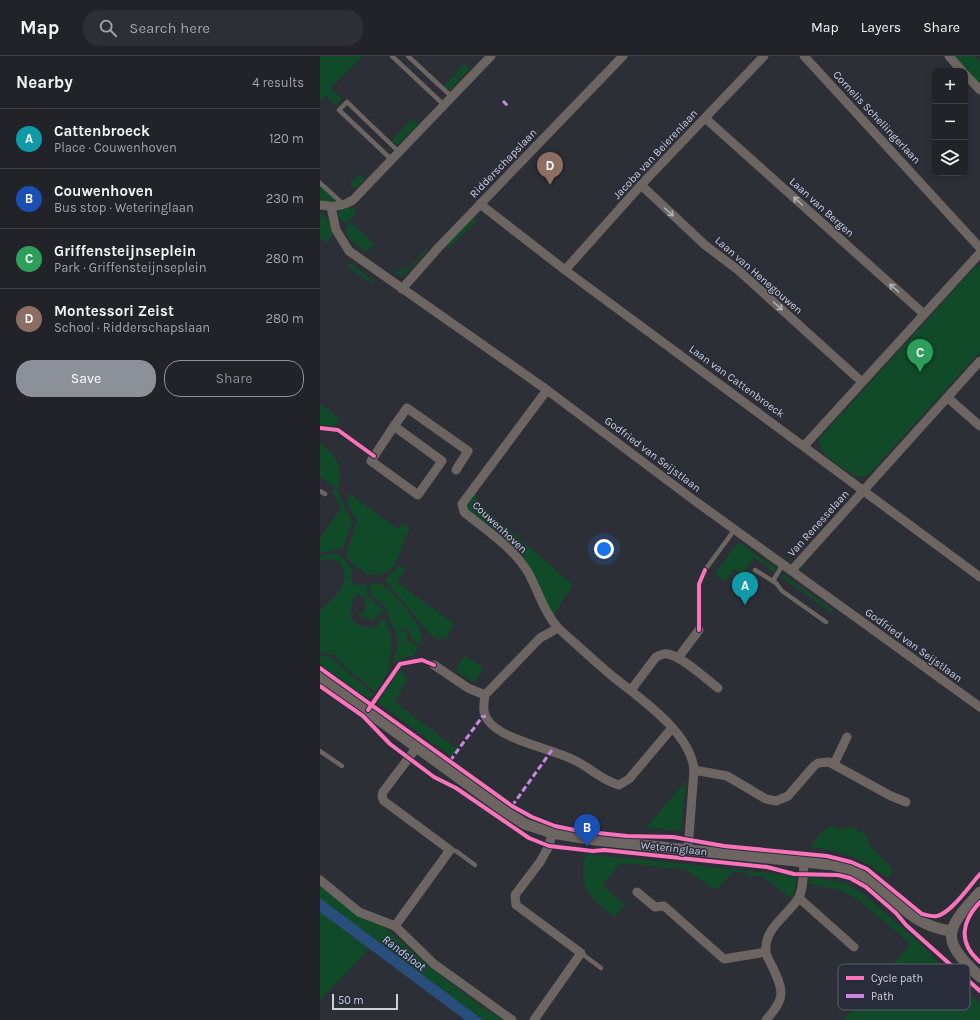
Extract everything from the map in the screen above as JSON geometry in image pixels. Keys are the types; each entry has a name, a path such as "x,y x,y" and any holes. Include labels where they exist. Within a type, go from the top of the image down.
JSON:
{"street":[{"path":"320,205 331,207 344,205 353,200 491,56"},
{"name":"Ridderschapslaan","path":"402,289 480,204 623,56"},
{"name":"Jacoba van Beierenlaan","path":"565,270 641,185 764,56"},
{"name":"Cornelis Schellingerlaan","path":"804,56 980,248"},
{"path":"949,56 959,68"},
{"path":"968,77 980,90"},
{"name":"Laan van Bergen","path":"705,118 924,314"},
{"name":"Laan van Henegouwen","path":"641,185 706,245 738,270 862,382"},
{"name":"Laan van Cattenbroeck","path":"480,204 565,270 980,577"},
{"name":"Godfried van Seijstlaan","path":"331,207 336,230 349,252 546,390 980,708"},
{"path":"804,446 980,253"},
{"name":"Van Renesselaan","path":"792,570 980,361"},
{"name":"Couwenhoven","path":"546,390 462,504 464,512 518,558 529,574 548,617 558,628 631,690 683,740 690,754 694,770 688,850"},
{"path":"948,398 980,426"},
{"path":"394,426 442,460 418,494 370,461 394,426 407,408 468,451 456,470"},
{"path":"558,628 540,638 485,695 484,710 487,719 502,732 517,739 562,754 583,764 607,782 619,784 629,779 672,728"},
{"path":"678,658 699,630"},
{"path":"631,690 656,657 662,654 668,654 678,658 718,688"},
{"path":"434,665 468,688 485,695"},
{"name":"Weteringlaan","path":"320,678 503,810 525,824 552,833 595,840 833,865 856,872 869,880 921,922 935,929 952,931"},
{"path":"834,764 847,737"},
{"path":"395,926 450,850 384,801 382,797 383,792 417,747"},
{"path":"694,770 727,776 766,798 776,801 788,796 818,763 824,762 834,764 891,796 906,802"},
{"path":"534,1020 581,953 516,905 514,900 515,895 549,846 552,833"},
{"path":"766,1020 777,1008 782,992 780,983 766,952 769,932 799,898 804,863"},
{"path":"320,880 359,912 395,926 434,964 512,1020"},
{"path":"637,892 655,907 664,906 724,959 766,952"},
{"path":"968,964 955,951 953,946 952,931 961,912 980,892"},
{"path":"799,898 854,947"},
{"path":"970,967 980,977"}],"lane":[{"path":"392,56 444,105"},
{"path":"408,56 452,97"},
{"path":"392,160 339,110 347,102 399,152"},
{"path":"320,183 344,205"},
{"path":"320,490 325,494"},
{"path":"705,570 735,529"},
{"path":"773,581 783,564"},
{"path":"755,570 773,581 782,591 826,622"},
{"path":"320,751 342,766"},
{"path":"450,850 456,851 475,865"},
{"path":"581,953 601,968"}],"green space":[{"path":"320,56 363,56 330,88 342,99 336,106 326,95 320,101"},
{"path":"953,56 975,56 980,62 980,85 968,72 968,68 964,68"},
{"path":"464,64 470,69 460,79 455,74"},
{"path":"454,75 459,80 451,89 447,89 444,86"},
{"path":"412,119 418,124 408,135 402,129"},
{"path":"402,130 407,135 399,144 395,144 391,141"},
{"path":"359,174 365,179 355,189 350,184"},
{"path":"320,185 337,202 320,201"},
{"path":"350,207 357,212 345,224 337,214 341,210"},
{"path":"320,212 329,221 332,236 327,243 320,238"},
{"path":"476,216 477,221 449,248 447,245"},
{"path":"351,223 374,244 367,252 349,239 345,229"},
{"path":"426,248 428,250 405,274 401,276 393,271 403,270 408,267"},
{"path":"350,263 374,281 372,284 348,267"},
{"path":"980,265 980,352 868,475 861,477 855,476 838,465 822,450 820,438 975,267"},
{"path":"320,404 340,419 334,427 320,426"},
{"path":"320,443 336,459 340,470 337,491 352,522 343,548 320,553 320,538 341,508 333,493 335,487 320,477"},
{"path":"474,490 479,504 573,585 552,617 537,583 465,508 466,502"},
{"path":"350,494 398,529 403,523 410,528 397,561 387,572 367,574 352,564 346,555 357,521 347,504"},
{"path":"738,542 776,569 774,572 754,557 745,570 750,574 747,578 734,569 725,581 715,574"},
{"path":"334,553 340,555 351,568 352,583 358,586 366,584 367,596 383,610 383,612 378,614 374,621 357,615 364,613 366,603 364,597 357,594 353,599 350,617 357,625 377,628 380,620 385,619 392,639 388,673 375,692 345,667 334,654 320,653 320,611 342,587 344,581 343,569 337,561 326,559 320,561 320,556"},
{"path":"399,566 406,568 397,582 454,624 446,638 440,639 432,636 386,581 388,576"},
{"path":"783,574 833,610 832,613 781,577"},
{"path":"378,583 389,590 407,610 420,629 422,635 421,644 411,639 410,631 407,628 396,629 406,630 408,639 403,644 410,641 419,648 413,656 401,658 393,665 398,643 395,630 391,625 386,607 371,596 370,584"},
{"path":"320,656 332,657 342,668 373,694 369,700 320,666"},
{"path":"465,656 484,668 474,683 455,670"},
{"path":"400,668 407,679 395,702 457,749 452,757 376,701 385,685"},
{"path":"686,781 681,831 646,828"},
{"path":"831,826 843,830 850,826 867,836 868,844 892,869 891,876 886,877 868,864 843,853 811,847 820,833"},
{"path":"586,854 797,876 794,896 792,899 762,876 748,876 744,872 733,872 715,890 685,869 620,863 603,886 625,905 615,917 592,898 588,891 583,875"},
{"path":"810,877 844,883 864,895 915,939 940,964 893,964 911,944 860,901 841,890 809,884"},
{"path":"320,886 388,930 430,967 479,1005 504,1020 483,1020 320,898"},
{"path":"320,912 369,949 320,1000"},
{"path":"970,994 980,1004 980,1020 843,1020 852,1010 970,1010"}],"water":[{"path":"320,898 483,1020 465,1020 320,912"}],"marked path":[{"path":"503,101 508,106"},
{"path":"450,761 482,717 486,716"},
{"path":"512,806 552,750"}],"cycle path":[{"path":"320,428 338,430 374,456"},
{"path":"699,630 699,584 705,570"},
{"path":"368,710 400,664 422,660 434,665"},
{"path":"320,668 512,806 532,817 555,826 579,831 627,836 673,837 724,846 827,856 851,862 867,869 922,914 931,916 937,916 948,910 980,874"},
{"path":"320,686 363,716 390,744 434,777 456,788 529,838 549,846 593,851 604,850 767,867 794,874 838,875 850,878 866,887 950,964"},
{"path":"980,902 969,917 965,932 965,940 968,947 980,962"},
{"path":"970,982 980,991"}],"place":[{"name":"Montessori Zeist","path":"550,185"},
{"name":"Griffensteijnseplein","path":"920,372"},
{"name":"Cattenbroeck","path":"745,605"},
{"name":"Couwenhoven","path":"587,847"}],"water label":[{"name":"Randsloot","path":"404,953"}]}
